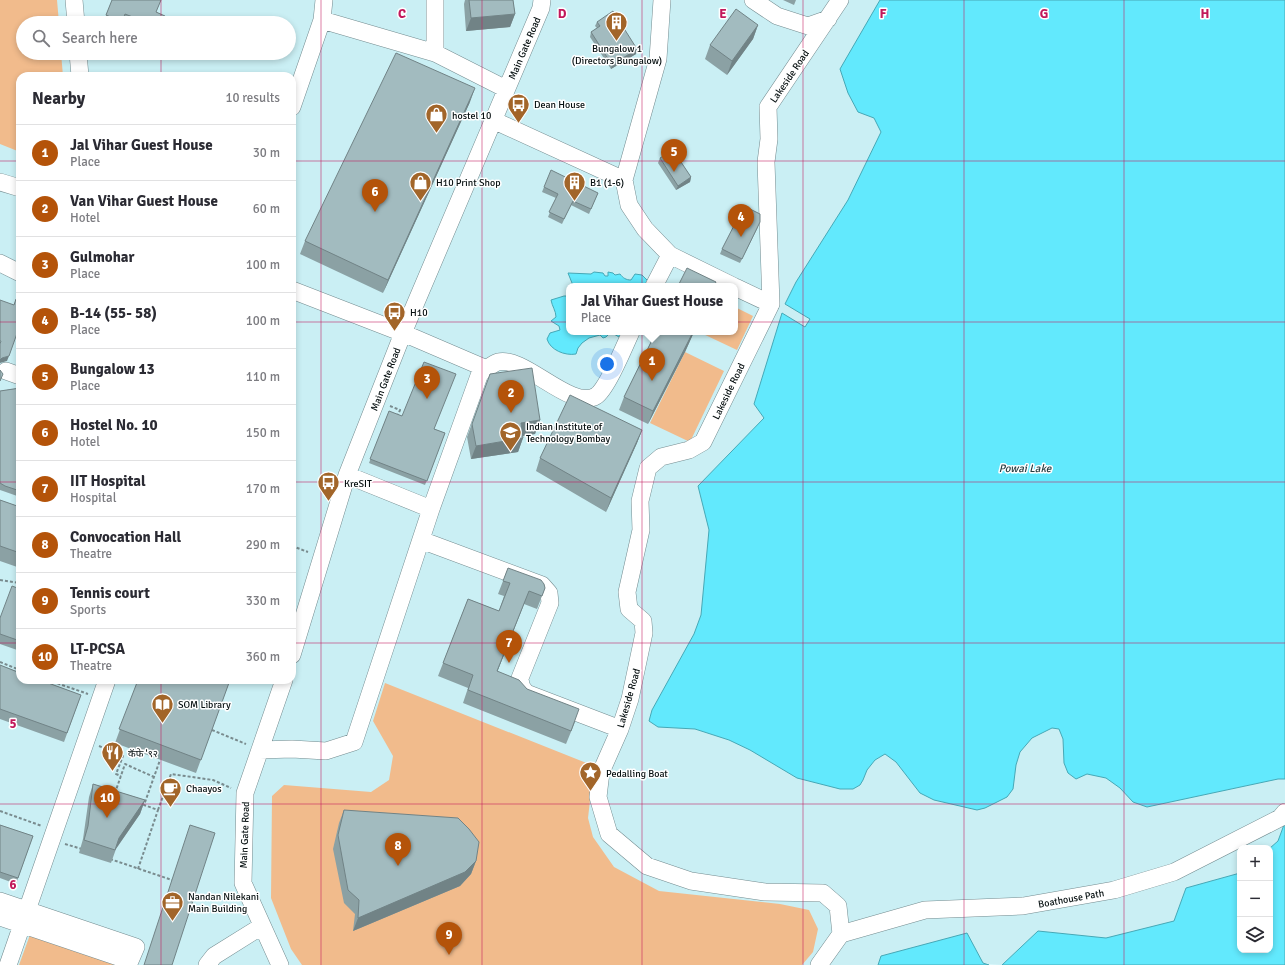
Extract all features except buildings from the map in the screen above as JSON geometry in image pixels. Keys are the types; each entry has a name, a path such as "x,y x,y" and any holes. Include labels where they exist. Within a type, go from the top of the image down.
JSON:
{"street":[{"path":"74,0 75,16"},
{"path":"296,95 322,20 324,0"},
{"path":"434,53 435,0"},
{"name":"Main Gate Road","path":"296,642 347,475 403,333 541,8 542,0"},
{"path":"662,0 658,59 624,180 630,205 645,229 670,254 728,283"},
{"path":"753,0 777,16 808,26 828,19"},
{"name":"Lakeside Road","path":"840,0 768,106 769,139 766,162 771,304 703,442 689,450 662,457 648,468 640,501 641,530 626,592 629,609 643,621 644,633 630,699 620,729 601,772 598,796 610,834 648,866 691,881 765,892 823,893 838,906 841,934"},
{"path":"322,20 434,53 506,89"},
{"path":"79,60 80,72"},
{"path":"493,120 624,180"},
{"path":"0,182 16,187"},
{"path":"656,283 670,254"},
{"path":"0,264 16,271"},
{"path":"738,288 771,304"},
{"path":"296,292 403,333 487,369"},
{"path":"260,750 292,748 326,751 354,742 431,508 480,374 499,362 516,364 573,396 588,398 596,396 604,387 630,335"},
{"path":"347,475 431,508"},
{"path":"421,540 542,585 550,593 550,603 520,678 521,686 526,693 620,729"},
{"path":"8,965 23,917 105,684"},
{"name":"Main Gate Road","path":"280,965 243,883 245,793 283,684"},
{"name":"Boathouse Path","path":"841,934 925,910 1023,906 1114,890 1174,872 1280,818 1285,812"},
{"path":"0,901 23,917 130,961 136,947 23,917 0,917"},
{"path":"207,965 214,956 262,926"},
{"path":"818,965 841,934"}],"path":[{"path":"376,400 400,410 395,422"},
{"path":"0,580 16,582"},
{"path":"0,662 16,668"},
{"path":"59,684 100,699"},
{"path":"212,730 260,750"},
{"path":"85,741 123,756 116,774 121,776"},
{"path":"158,810 144,805 160,760"},
{"path":"113,797 125,764 154,777"},
{"path":"138,868 171,774 213,780 245,793"},
{"path":"0,811 87,851"},
{"path":"109,859 172,880"}],"shaded area":[{"name":"Indian Institute of Technology Bombay","path":"0,0 880,0 863,31 874,118 881,131 848,200 796,282 785,304 810,319 805,327 782,314 764,418 698,486 709,530 701,615 694,634 652,710 650,721 658,727 695,729 729,740 750,750 863,780 867,770 875,760 885,754 896,762 907,776 1013,789 1016,765 1020,752 1032,738 1052,728 1059,729 1063,739 1064,763 1076,779 1087,774 1106,778 1120,788 1133,802 1147,807 1278,779 1285,779 1285,822 1278,841 1273,845 1237,845 1237,874 1186,888 1174,921 1106,938 1038,931 1002,965 881,956 878,965 0,965"},
{"path":"0,0 57,0 58,16 16,16 16,60 62,60 63,72 16,72 16,150 0,144"},
{"path":"738,308 753,316 737,350 705,335 738,335"},
{"path":"685,352 724,371 690,442 650,423"},
{"path":"385,683 594,766 588,818 593,837 614,867 659,891 780,904 809,910 818,929 813,952 802,965 302,965 291,949 271,898 272,796 284,785 371,792 389,780 393,756 373,721"},
{"path":"31,932 127,965 19,965"}],"water":[{"name":"Powai Lake","path":"880,0 1285,0 1285,779 1278,779 1147,807 1133,802 1120,788 1106,778 1087,774 1076,779 1068,773 1064,763 1063,739 1059,729 1052,728 1032,738 1020,752 1016,765 1013,789 1007,797 985,808 977,810 934,800 920,793 896,762 885,754 875,760 867,770 860,785 853,789 840,789 797,778 750,750 729,740 695,729 658,727 649,721 652,710 694,634 701,615 709,530 698,486 764,418 754,404 782,313 805,327 810,319 785,304 796,282 848,200 881,132 874,118 858,112 848,93 840,69"},
{"path":"594,272 603,273 605,276 608,276 608,272 615,275 620,274 622,277 629,280 631,280 635,274 642,275 647,280 652,280 652,283 572,283 568,273 591,274"},
{"path":"566,296 566,335 600,335 589,338 582,343 576,354 567,354 555,349 551,346 547,339 550,333 560,330 559,326 551,321 556,317 551,300"},
{"path":"600,335 608,335 606,337 603,338"},
{"path":"1285,822 1285,965 1002,965 1038,931 1106,938 1174,921 1186,888 1237,874 1237,953 1273,953 1273,845 1278,841"},
{"path":"967,933 983,963 989,965 878,965 881,956"}],"place":[{"name":"Bungalow 1 (Directors Bungalow)","path":"617,42"},
{"name":"Dean House","path":"518,124"},
{"name":"hostel 10","path":"437,134"},
{"name":"Bungalow 13","path":"674,172"},
{"name":"H10 Print Shop","path":"421,202"},
{"name":"B1 (1-6)","path":"575,202"},
{"name":"Hostel No. 10","path":"375,212"},
{"name":"B-14 (55- 58)","path":"741,237"},
{"name":"H10","path":"394,332"},
{"name":"Jal Vihar Guest House","path":"652,381"},
{"name":"Gulmohar","path":"427,399"},
{"name":"Van Vihar Guest House","path":"511,413"},
{"name":"Indian Institute of Technology Bombay","path":"511,452"},
{"name":"KreSIT","path":"329,502"},
{"name":"IIT Hospital","path":"509,663"},
{"name":"SOM Library","path":"162,724"},
{"name":"कॅफे '९२","path":"112,772"},
{"name":"Pedalling Boat","path":"590,792"},
{"name":"Chaayos","path":"171,808"},
{"name":"LT-PCSA","path":"107,818"},
{"name":"Convocation Hall","path":"398,866"},
{"name":"Nandan Nilekani Main Building","path":"172,922"},
{"name":"Tennis court","path":"449,955"}]}
